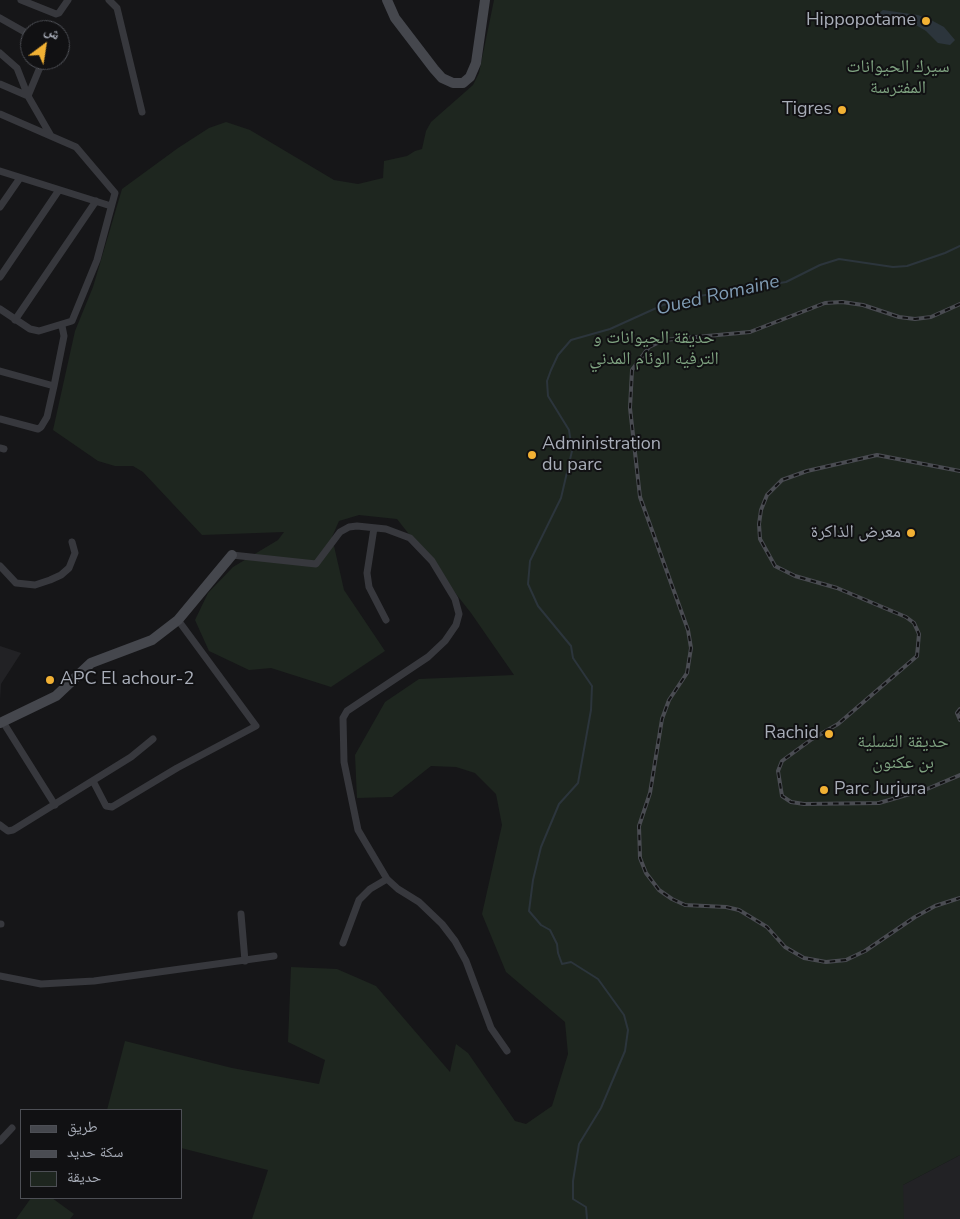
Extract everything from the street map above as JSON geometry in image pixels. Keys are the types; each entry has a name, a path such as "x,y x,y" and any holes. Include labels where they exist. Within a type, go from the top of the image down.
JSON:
{"street":[{"path":"21,0 56,14 68,0"},
{"path":"109,0 117,8 142,112"},
{"path":"387,0 395,18 434,69 442,78 452,83 463,83 470,77 476,64 485,0"},
{"path":"0,18 20,29"},
{"path":"0,53 17,68 28,96 51,136"},
{"path":"28,96 39,70"},
{"path":"0,84 28,96"},
{"path":"0,114 76,147 114,190 96,260 72,321 62,326 39,331 30,329 0,309"},
{"path":"0,171 111,206"},
{"path":"0,207 20,178"},
{"path":"0,278 60,190"},
{"path":"15,320 96,201"},
{"path":"0,419 41,427 47,417 54,386 64,336 62,326"},
{"path":"0,371 54,386"},
{"path":"55,805 2,723 56,696 91,664 152,640 178,620 232,555 316,564 340,532 349,527 374,528 403,535 427,555 455,599 459,614 456,625 445,641 428,657 347,711 343,718 344,762 356,825 388,878 398,889 419,902 442,924 455,941 466,962 490,1028 507,1051"},
{"path":"374,528 367,573 369,587 386,620"},
{"path":"0,566 16,583 35,585 61,576 69,568 74,553 72,542"},
{"path":"93,782 106,806 112,807 176,768 256,726 178,620"},
{"path":"0,825 4,829 12,830 131,758 153,739"},
{"path":"343,943 359,900 370,888 388,878"},
{"path":"240,914 245,961"},
{"path":"0,976 41,984 94,981 274,956"},
{"path":"0,1141 12,1128"}],"shaded area":[{"path":"883,10 918,15 931,20 944,27 955,40 950,45 938,43 926,31 909,21 880,19 879,13"},
{"path":"0,646 21,653 1,684 0,700"},
{"path":"960,1155 960,1219 882,1219 903,1185"}],"green space":[{"name":"حديقة الحيوانات و الترفيه الوئام المدني","path":"494,0 960,0 960,1155 903,1185 904,1219 252,1219 268,1170 182,1148 182,1109 107,1109 125,1041 232,1068 319,1084 325,1060 288,1042 291,967 337,969 376,986 450,1072 456,1044 468,1053 515,1121 526,1124 552,1106 568,1054 565,1022 506,972 482,914 502,825 496,794 475,773 456,767 431,766 392,797 357,798 355,755 385,702 419,679 514,675 471,613 397,519 359,515 339,521 332,537 344,590 385,651 331,687 271,668 249,670 209,651 195,620 208,593 233,567 278,540 284,532 202,535 143,472 133,466 115,466 98,461 53,430 75,331 93,287 122,189 209,128 226,122 250,130 334,180 358,184 383,178 384,161 407,156 422,149 426,131 431,122 473,85 479,73"},
{"path":"30,1199 53,1199 74,1214 70,1219 16,1219"}],"waterway":[{"name":"Oued Romaine","path":"587,1219 586,1207 573,1199 573,1181 579,1144 601,1108 625,1051 628,1030 624,1015 598,979 571,962 562,964 557,944 550,930 541,925 529,911 533,880 541,847 559,804 578,783 591,710 592,686 573,658 571,646 538,606 528,584 530,561 561,498 572,451 569,430 548,396 547,381 551,370 558,355 571,340 610,329 663,305 693,297 786,282 820,265 839,259 893,267 907,266 960,246"}],"railway":[{"path":"960,304 931,317 915,319 899,317 863,305 842,302 825,303 750,332 664,340 649,347 632,370 630,408 640,497 688,630 691,648 687,673 669,700 662,719 650,793 639,826 640,858 646,873 659,890 672,899 685,905 726,907 739,910 767,927 785,947 804,958 826,962 846,960 865,951 915,917 935,906 960,898"},
{"path":"960,471 877,455 807,471 782,480 767,495 761,510 759,524 760,539 775,566 795,576 837,588 906,617 914,623 919,634 917,656 838,724 812,739 782,761 778,771 782,796 791,802 804,804 879,803 927,789 960,775"},
{"path":"960,709 957,713 960,720"}],"place":[{"name":"Hippopotame","path":"926,21"},
{"name":"Tigres","path":"842,110"},
{"name":"Administration du parc","path":"532,455"},
{"name":"معرض الذاكرة","path":"911,533"},
{"name":"APC El achour-2","path":"50,680"},
{"name":"Rachid","path":"829,734"},
{"name":"Parc Jurjura","path":"824,790"}],"park label":[{"name":"سيرك الحيوانات المفترسة","path":"898,78"},
{"name":"حديقة التسلية بن عكنون","path":"903,753"}]}
